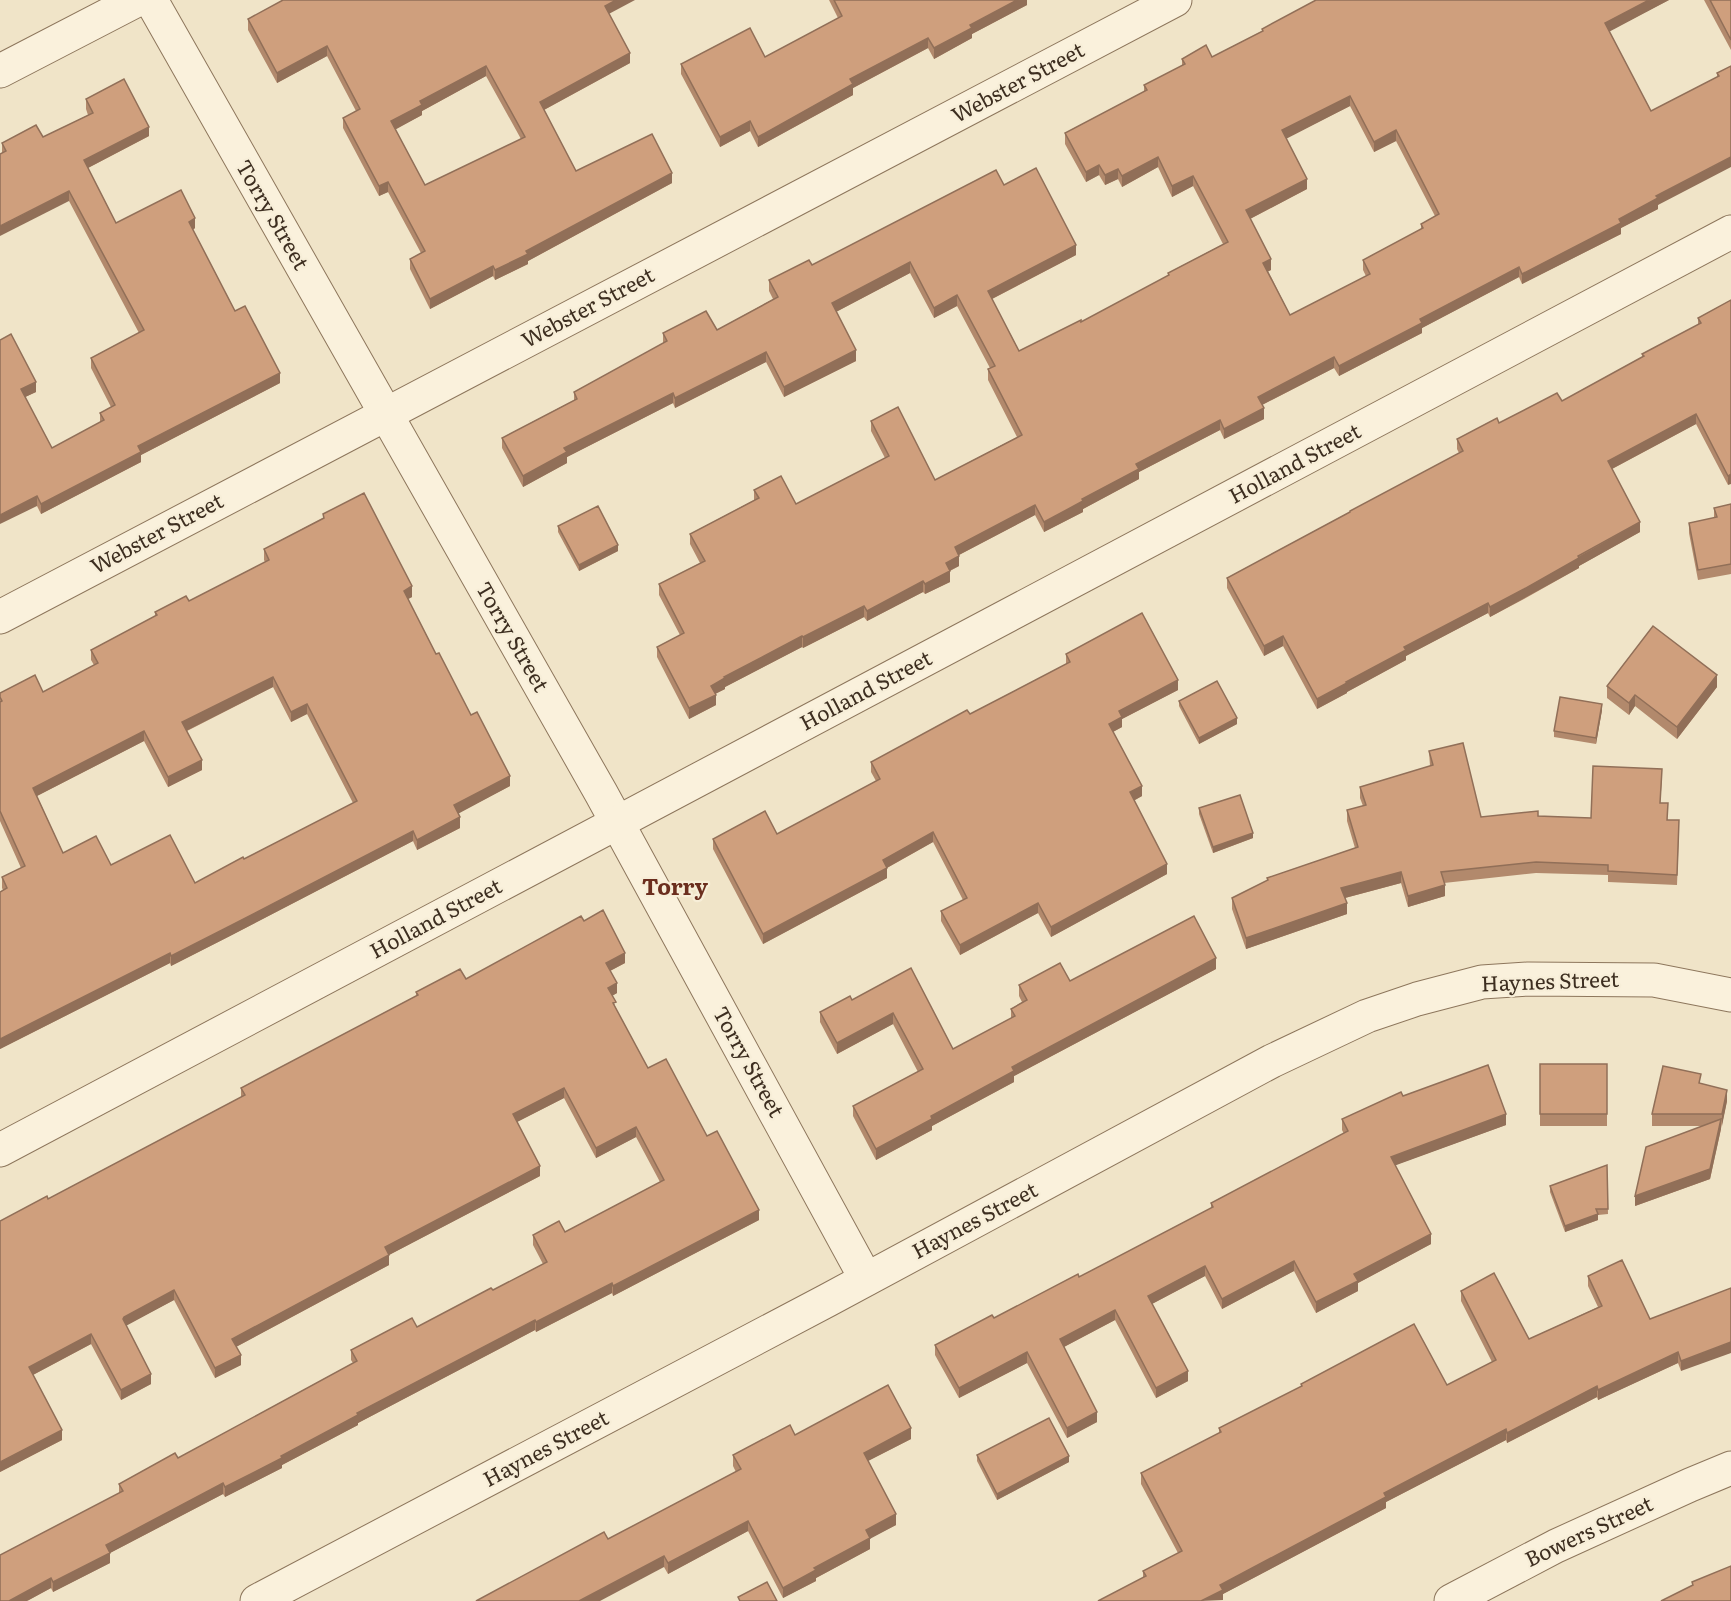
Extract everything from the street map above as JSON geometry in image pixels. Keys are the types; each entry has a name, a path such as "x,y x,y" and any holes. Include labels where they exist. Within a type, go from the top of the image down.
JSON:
{"street":[{"path":"0,71 138,0"},
{"name":"Torry Street","path":"151,0 618,823 866,1279"},
{"name":"Webster Street","path":"0,617 1175,0"},
{"name":"Holland Street","path":"0,1150 1731,232"},
{"name":"Haynes Street","path":"257,1601 1272,1061 1366,1016 1417,999 1482,982 1528,979 1654,980 1731,995"},
{"name":"Bowers Street","path":"1451,1601 1556,1545 1731,1468"}],"building":[{"path":"283,0 616,0 605,6 630,53 540,102 576,171 652,134 672,173 526,251 528,254 495,270 493,266 430,299 410,259 425,251 388,182 379,186 343,118 360,109 327,46 277,73 248,19","holes":["486,66 525,137 425,185 391,121 422,105 420,101"]},
{"path":"834,0 1017,0 970,25 972,28 934,48 928,38 850,79 853,84 758,137 750,121 720,137 681,64 750,28 765,57 842,16"},
{"path":"1316,0 1649,0 1605,23 1651,111 1719,76 1717,73 1731,66 1731,157 1656,196 1658,198 1619,219 1621,223 1522,274 1519,267 1420,319 1422,323 1339,366 1334,357 1258,397 1264,408 1224,429 1220,420 1136,464 1139,469 1044,522 1035,505 955,547 959,556 946,563 950,571 925,584 923,581 867,611 864,606 802,636 724,677 711,686 716,695 689,708 657,647 684,633 659,584 705,561 690,534 759,498 754,490 781,476 796,504 889,456 871,421 898,407 935,480 1022,435 988,369 995,366 957,295 934,308 910,262 832,303 856,350 784,387 766,352 675,398 673,393 564,448 567,452 523,476 502,438 577,399 574,392 667,341 663,333 706,311 717,330 778,297 769,280 809,260 812,265 996,170 1004,185 1036,168 1076,245 988,291 1019,351 1081,320 1081,322 1169,275 1168,273 1228,242 1193,176 1172,186 1158,157 1122,176 1118,169 1105,175 1099,165 1086,172 1065,133 1147,90 1144,85 1185,64 1182,59 1206,45 1212,57 1263,31 1262,29","holes":["1350,96 1374,142 1396,130 1439,214 1421,224 1423,228 1363,260 1370,274 1290,315 1263,263 1271,259 1246,210 1307,179 1282,130"]},
{"path":"1710,0 1731,0 1731,40"},
{"path":"124,79 149,127 84,160 116,223 181,190 195,218 189,222 235,311 245,306 280,373 138,446 141,452 41,504 37,496 0,515 0,340 11,334 36,382 21,389 52,448 104,420 100,413 115,405 91,358 144,330 69,191 0,226 0,154 6,151 2,143 36,125 43,137 93,113 86,99"},
{"path":"1731,300 1731,474 1728,476 1696,414 1608,461 1640,522 1524,589 1490,607 1488,603 1404,647 1406,650 1317,699 1283,636 1264,646 1227,578 1463,451 1457,439 1497,418 1499,423 1557,393 1562,401 1644,356 1642,354 1701,323 1698,318"},
{"path":"364,493 412,586 404,591 436,654 439,653 471,715 477,712 510,776 454,805 460,817 417,840 413,831 171,956 170,953 0,1039 0,892 7,888 2,877 25,866 0,811 0,702 2,701 0,693 35,675 43,692 98,663 91,650 157,615 155,612 186,596 189,601 269,560 264,549 324,518 323,514","holes":["273,677 291,712 307,704 357,801 195,883 170,835 111,865 96,836 63,853 33,788 144,731 168,777 202,760 182,722"]},
{"path":"1731,504 1731,564 1698,570 1689,523 1717,517 1714,508"},
{"path":"598,506 618,545 579,565 558,526"},
{"path":"1142,613 1178,680 1119,711 1122,717 1109,724 1142,786 1130,792 1167,864 1051,927 1038,903 960,945 941,911 967,898 933,832 883,860 887,868 763,934 713,839 765,811 777,834 880,779 871,762 967,710 970,714 1070,662 1066,654"},
{"path":"1653,626 1717,675 1677,727 1635,695 1629,703 1607,686"},
{"path":"1217,681 1237,718 1199,738 1179,701"},
{"path":"1560,697 1602,704 1596,738 1554,731"},
{"path":"1463,743 1481,817 1538,811 1538,816 1591,818 1593,766 1662,769 1660,803 1668,803 1667,820 1679,820 1677,875 1608,871 1608,865 1536,862 1441,872 1445,885 1408,896 1401,872 1341,888 1347,903 1246,938 1232,898 1268,880 1267,878 1358,847 1347,810 1366,805 1360,787 1433,765 1429,751"},
{"path":"1240,795 1253,833 1213,847 1199,808"},
{"path":"603,910 625,953 606,963 617,983 608,988 616,1002 613,1003 648,1068 666,1059 707,1136 717,1131 759,1210 613,1286 612,1283 536,1322 535,1320 357,1413 358,1415 281,1456 282,1458 225,1487 223,1483 106,1545 110,1553 53,1582 51,1578 9,1601 0,1601 0,1555 123,1491 119,1484 175,1453 178,1458 357,1361 351,1350 412,1318 417,1327 547,1262 533,1235 559,1221 565,1232 664,1180 636,1127 596,1148 564,1088 513,1114 540,1166 385,1247 389,1255 232,1339 241,1355 215,1368 174,1290 124,1317 151,1374 121,1390 91,1334 29,1367 62,1430 0,1462 0,1221 47,1196 48,1199 245,1095 241,1088 418,995 416,992 460,969 466,979 581,916 584,921"},
{"path":"1194,916 1216,958 1012,1067 1014,1071 876,1149 853,1106 923,1069 893,1013 837,1043 820,1012 850,996 852,1000 911,968 953,1049 1015,1016 1011,1009 1027,1000 1019,985 1060,963 1070,981"},
{"path":"1540,1064 1607,1064 1607,1114 1540,1114"},
{"path":"1488,1065 1506,1114 1391,1157 1431,1234 1354,1274 1358,1281 1316,1302 1294,1261 1222,1299 1205,1266 1148,1296 1188,1371 1156,1388 1115,1310 1060,1339 1097,1412 1067,1428 1027,1352 959,1388 935,1345 992,1315 994,1318 1078,1274 1079,1277 1213,1207 1211,1203 1348,1131 1342,1119 1401,1092 1403,1096"},
{"path":"1663,1066 1701,1074 1699,1083 1727,1090 1722,1114 1652,1114"},
{"path":"1721,1119 1710,1169 1635,1196 1646,1147"},
{"path":"1607,1165 1608,1209 1596,1209 1598,1214 1565,1226 1550,1186"},
{"path":"1622,1260 1650,1319 1731,1288 1731,1342 1681,1361 1678,1352 1598,1390 1597,1386 1507,1433 1506,1429 1384,1493 1386,1497 1220,1585 1223,1590 1201,1601 1098,1601 1146,1576 1143,1571 1182,1551 1141,1473 1221,1432 1219,1428 1302,1386 1301,1384 1414,1324 1447,1385 1496,1360 1461,1291 1494,1273 1529,1339 1602,1306 1588,1276"},
{"path":"888,1385 911,1428 864,1453 896,1514 866,1530 870,1538 814,1568 816,1570 783,1588 748,1521 668,1563 664,1556 579,1601 476,1601 604,1532 608,1539 741,1469 733,1455 790,1425 795,1435"},
{"path":"1049,1418 1069,1456 997,1494 977,1455"},
{"path":"1731,1566 1731,1601 1661,1601 1693,1585 1692,1582"},
{"path":"767,1582 777,1601 740,1601 738,1597"}],"district":[{"name":"Torry","path":"675,887"}]}
